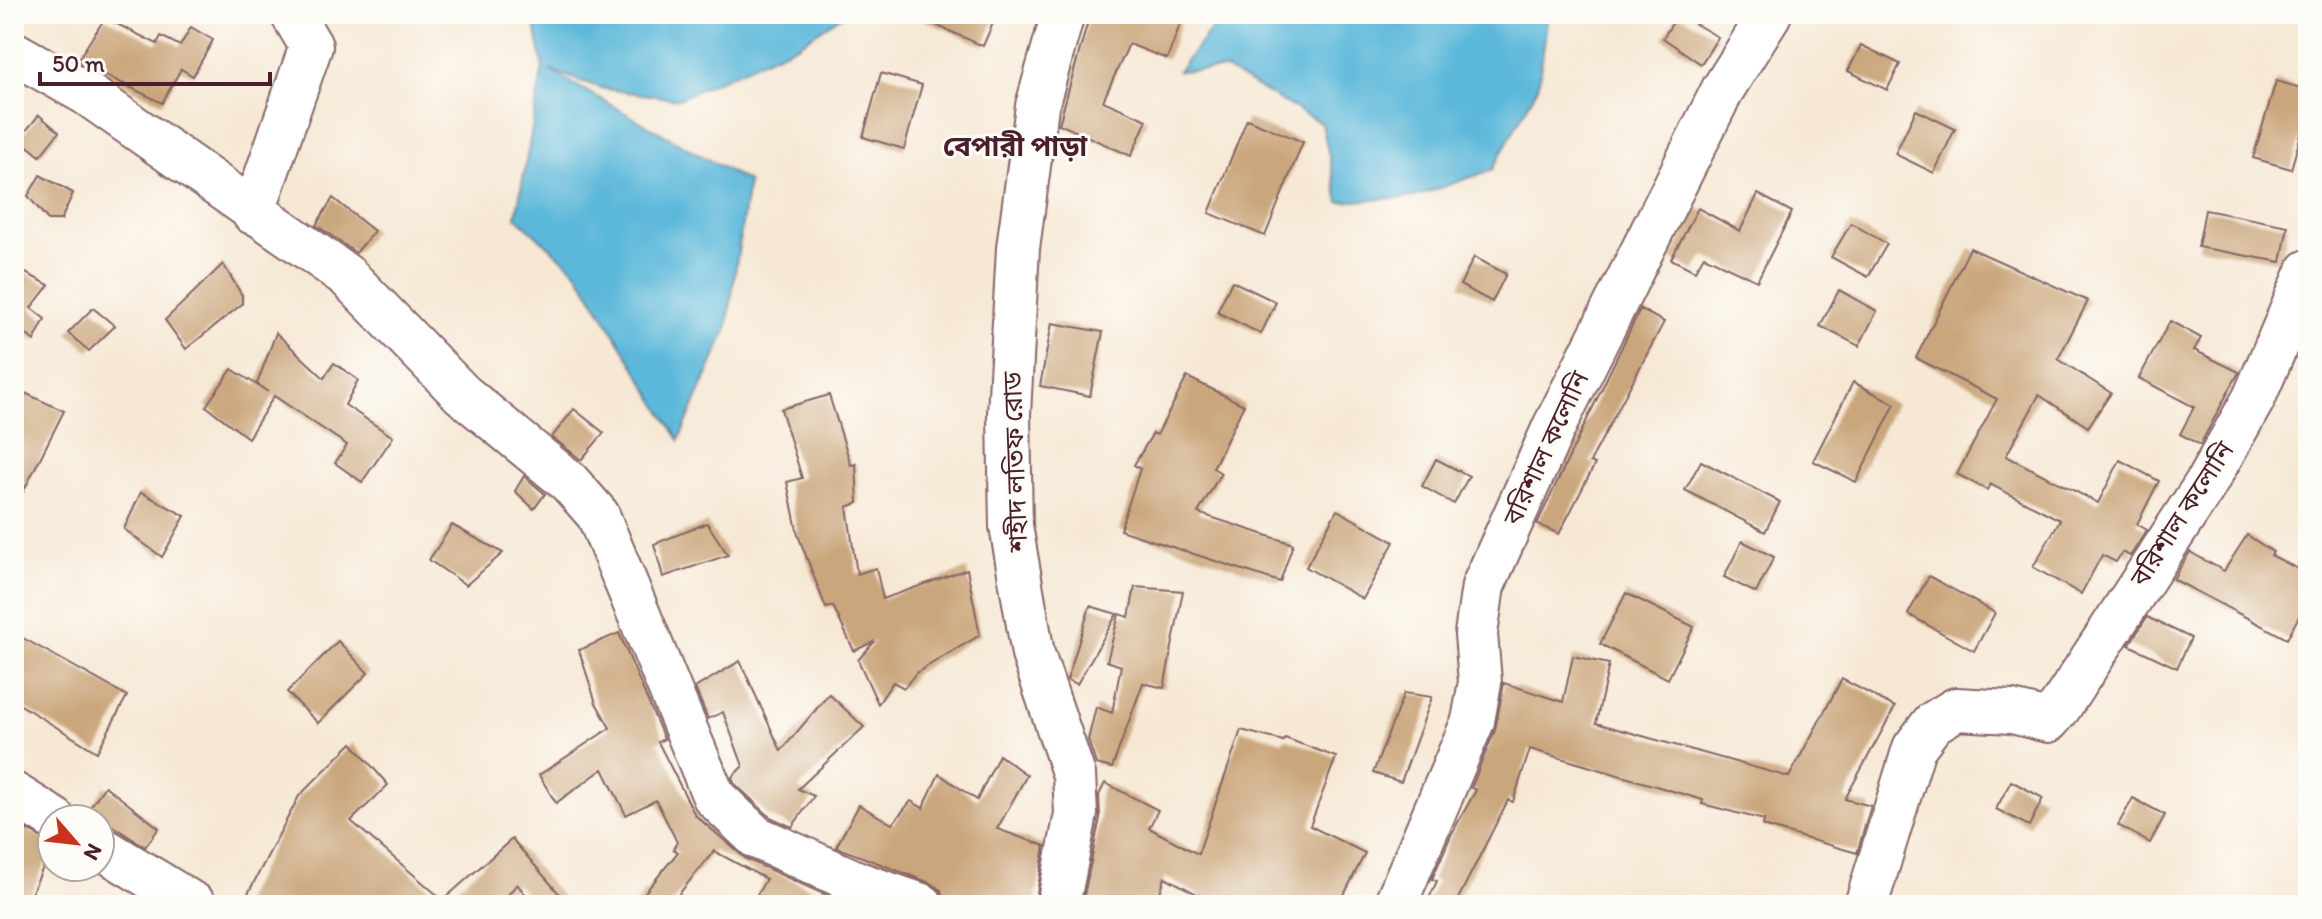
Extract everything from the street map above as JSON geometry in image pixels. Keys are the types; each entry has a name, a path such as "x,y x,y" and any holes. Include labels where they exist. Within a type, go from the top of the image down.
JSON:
{"street":[{"path":"253,213 311,46 292,14"},
{"name":"শহীদ লতিফ রোড","path":"1058,905 1076,814 1074,775 1033,654 1011,526 1009,414 1018,248 1037,106 1063,14"},
{"name":"বরিশাল কলোনি","path":"1395,905 1473,721 1480,682 1476,634 1483,586 1554,427 1723,89 1770,14"},
{"path":"14,53 87,94 347,276 462,394 569,482 598,515 714,797 756,837 858,883 922,905"},
{"name":"বরিশাল কলোনি","path":"1866,905 1914,748 1933,723 1956,709 2012,712 2048,721 2060,707 2205,485 2240,423 2308,271"},
{"path":"14,794 36,808"},
{"path":"116,857 195,905"}],"water":[{"path":"533,14 845,14 797,45 678,99 604,89 549,70 748,182 727,329 679,440 577,272 516,217 543,68"},
{"path":"1313,14 1521,14 1547,22 1538,87 1492,170 1414,197 1339,202 1322,124 1225,69 1178,71 1218,21 1283,29"}],"building":[{"path":"911,14 997,14 983,46"},
{"path":"1090,14 1184,14 1167,59 1129,44 1103,101 1147,120 1131,156 1059,124"},
{"path":"1678,14 1718,37 1701,64 1663,38"},
{"path":"105,18 157,44 161,36 180,46 191,27 213,40 193,76 181,69 162,103 77,61"},
{"path":"1861,45 1900,64 1887,90 1848,71"},
{"path":"881,73 922,85 904,149 863,137"},
{"path":"2276,81 2308,90 2308,110 2291,169 2253,158"},
{"path":"1916,110 1955,129 1934,173 1895,154"},
{"path":"39,115 59,132 40,156 19,139"},
{"path":"1247,119 1303,142 1265,236 1209,213"},
{"path":"40,175 73,193 61,220 48,220 28,196"},
{"path":"1758,194 1792,212 1757,281 1704,256 1695,271 1671,259 1698,208 1740,231"},
{"path":"333,198 374,231 356,253 316,225"},
{"path":"2205,210 2288,226 2281,262 2198,247"},
{"path":"1851,223 1887,244 1868,277 1831,257"},
{"path":"1970,248 2088,301 2058,359 2111,393 2088,427 2039,395 2006,456 2098,503 2120,460 2159,481 2137,524 2147,530 2130,556 2122,552 2116,562 2102,555 2081,594 2033,567 2060,520 1990,484 1987,490 1957,474 1997,399 1916,358"},
{"path":"1474,257 1506,274 1492,302 1460,285"},
{"path":"223,264 242,295 242,304 186,349 165,320"},
{"path":"14,267 49,285 31,308 45,319 34,341 17,326 14,330"},
{"path":"1232,281 1276,302 1261,334 1217,312"},
{"path":"1839,290 1877,311 1859,346 1820,326"},
{"path":"93,308 115,326 89,351 68,333"},
{"path":"1640,309 1664,322 1590,462 1595,464 1559,534 1537,524"},
{"path":"2170,321 2201,338 2194,350 2239,372 2200,445 2180,434 2194,407 2139,378"},
{"path":"1052,323 1103,332 1090,396 1040,386"},
{"path":"276,333 324,378 334,363 358,380 345,405 393,437 362,482 335,463 347,445 274,396 248,438 206,406 232,369 268,392 257,384"},
{"path":"1187,377 1244,405 1213,468 1221,473 1198,513 1293,544 1280,582 1120,530 1140,469 1134,465 1153,433 1157,435"},
{"path":"1853,382 1895,404 1856,482 1813,461"},
{"path":"14,388 64,411 14,510"},
{"path":"829,395 851,465 856,464 858,503 847,507 857,574 876,568 883,599 967,569 980,635 916,673 904,688 893,682 878,704 858,660 875,641 854,651 833,606 826,608 798,535 787,482 802,478 781,409"},
{"path":"574,409 604,433 581,460 552,437"},
{"path":"1436,459 1469,476 1454,504 1422,486"},
{"path":"1701,461 1780,502 1765,532 1685,490"},
{"path":"524,476 545,494 534,509 515,491"},
{"path":"141,492 185,516 162,557 124,529"},
{"path":"1337,510 1394,542 1363,599 1306,567"},
{"path":"707,523 728,555 663,577 654,544"},
{"path":"452,525 503,553 466,585 429,560"},
{"path":"2247,535 2273,552 2271,555 2308,574 2308,599 2287,639 2173,579 2190,552 2224,571"},
{"path":"1742,541 1774,557 1756,593 1724,577"},
{"path":"1929,576 1995,613 1974,651 1908,614"},
{"path":"1135,587 1183,591 1164,688 1143,683 1112,768 1096,764 1088,740 1096,707 1112,713 1121,666 1107,661 1119,614 1129,617"},
{"path":"1626,593 1694,627 1668,679 1600,644"},
{"path":"1090,606 1117,614 1077,684 1067,680"},
{"path":"2147,617 2191,638 2177,668 2129,645"},
{"path":"14,633 127,696 97,752 14,701"},
{"path":"619,633 664,739 658,742 695,815 746,859 848,905 751,905 766,879 714,851 670,905 635,905 678,852 673,849 677,842 656,800 626,815 603,769 556,803 539,775 610,728 596,703 579,650"},
{"path":"338,641 368,673 318,723 287,692"},
{"path":"1573,656 1609,664 1596,723 1789,777 1842,679 1895,707 1845,799 1871,806 1857,853 1763,826 1764,820 1702,804 1703,800 1530,749 1513,802 1508,800 1455,905 1426,905 1437,881 1432,879 1451,835 1476,790 1471,788 1495,730 1504,683 1563,702"},
{"path":"740,661 781,751 829,694 864,727 798,789 814,796 792,827 770,817 734,783 732,777 743,766 723,712 708,719 695,688"},
{"path":"1404,693 1432,697 1401,782 1373,773"},
{"path":"1241,730 1283,741 1285,738 1336,757 1310,826 1365,853 1339,905 1217,905 1165,877 1156,905 1082,905 1100,818 1099,795 1105,783 1158,810 1149,828 1198,854"},
{"path":"352,743 388,785 351,821 443,900 512,839 569,905 534,905 517,884 499,905 242,905 299,796"},
{"path":"999,755 1027,775 997,829 1045,846 1035,905 945,905 941,890 930,883 836,847 859,805 892,824 911,801 923,808 939,774 977,800"},
{"path":"2011,781 2043,798 2029,826 1996,809"},
{"path":"105,786 159,828 145,847 116,828 116,803 93,803"},
{"path":"2133,798 2165,815 2150,843 2118,825"},
{"path":"20,826 36,834 36,883 26,905 14,905 14,837"}],"district":[{"name":"বেপারী পাড়া","path":"1015,146"}]}
